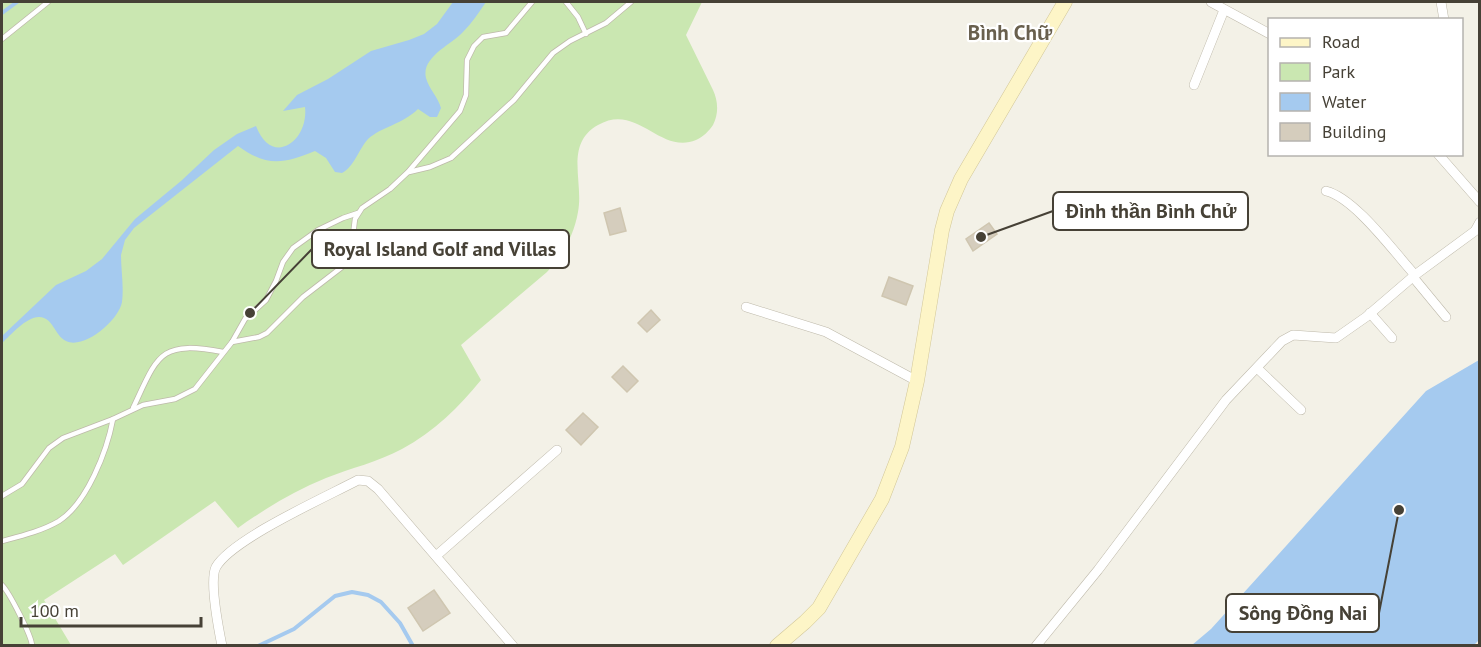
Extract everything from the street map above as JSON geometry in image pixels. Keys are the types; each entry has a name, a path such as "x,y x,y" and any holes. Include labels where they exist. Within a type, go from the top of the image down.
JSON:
{"street":[{"path":"777,645 819,608 882,499 902,447 917,381 942,230 953,195 1065,2"},
{"path":"1211,2 1268,33"},
{"path":"1441,2 1444,18"},
{"path":"1194,85 1224,10"},
{"path":"1440,156 1479,202"},
{"path":"1326,191 1336,194 1356,210 1414,276 1446,317"},
{"path":"1036,645 1098,570 1226,400 1282,342 1293,335 1336,338 1475,231 1479,222"},
{"path":"747,307 826,332 917,381"},
{"path":"1370,313 1392,338"},
{"path":"1257,368 1301,410"},
{"path":"436,556 557,450"},
{"path":"222,643 214,590 215,569 230,552 248,538 358,480 368,481 378,489 513,645"}],"lane":[{"path":"2,39 48,2"},
{"path":"2,496 14,490 29,477 44,454 56,442 113,420 133,409 153,402 175,399 201,384 232,342 245,319 272,291 283,262 297,244 329,224 358,213 408,172 460,111 466,95 467,60 474,46 483,37 506,33 532,2"},
{"path":"566,2 578,17 586,33"},
{"path":"408,172 430,167 451,158 514,100 553,53 570,41 606,23 631,2"},
{"path":"232,342 259,337 267,333 303,297 342,267 351,251 358,213"},
{"path":"133,409 148,373 163,356 186,347 223,352"},
{"path":"2,541 51,525 69,513 80,499 100,463 113,420"},
{"path":"2,585 13,600 20,620 30,635 32,645"}],"green space":[{"path":"2,2 702,2 686,35 713,90 717,112 713,125 706,134 696,140 683,143 671,141 625,120 612,120 598,125 588,133 581,142 578,153 578,212 567,244 547,272 461,345 481,380 455,409 425,435 393,454 303,488 238,528 215,501 123,565 115,554 44,600 71,645 2,645"}],"water":[{"path":"453,2 486,2 466,29 438,52 428,64 426,78 441,108 437,117 430,117 418,109 406,118 379,131 368,139 350,167 342,173 335,172 326,158 315,151 294,159 275,161 248,153 238,146 134,228 125,240 121,255 122,302 115,317 100,332 73,343 62,338 48,320 39,317 24,323 2,343 2,336 56,285 86,271 102,259 135,219 214,150 237,134 256,126 263,139 271,146 288,145 301,130 305,119 305,107 283,111 297,95 328,79 371,51 424,34 437,24"},
{"path":"1479,360 1479,640 1473,646 1192,645 1211,629 1426,391"}],"building":[{"path":"620,208 626,231 610,235 604,213"},
{"path":"989,223 997,234 973,251 966,239"},
{"path":"889,277 913,286 906,305 882,296"},
{"path":"651,310 660,320 647,332 638,323"},
{"path":"623,366 638,381 627,392 612,377"},
{"path":"583,413 598,427 581,445 566,430"},
{"path":"434,590 450,613 423,631 408,608"}],"waterway":[{"path":"2,13 17,2"},
{"path":"258,646 294,629 335,596 352,592 368,595 381,602 400,623 413,646"}],"place":[{"name":"Đình thần Bình Chử","path":"981,237"},
{"name":"Royal Island Golf and Villas","path":"250,313"},
{"name":"Sông Đồng Nai","path":"1399,510"}],"district":[{"name":"Bình Chữ","path":"1010,32"}]}
